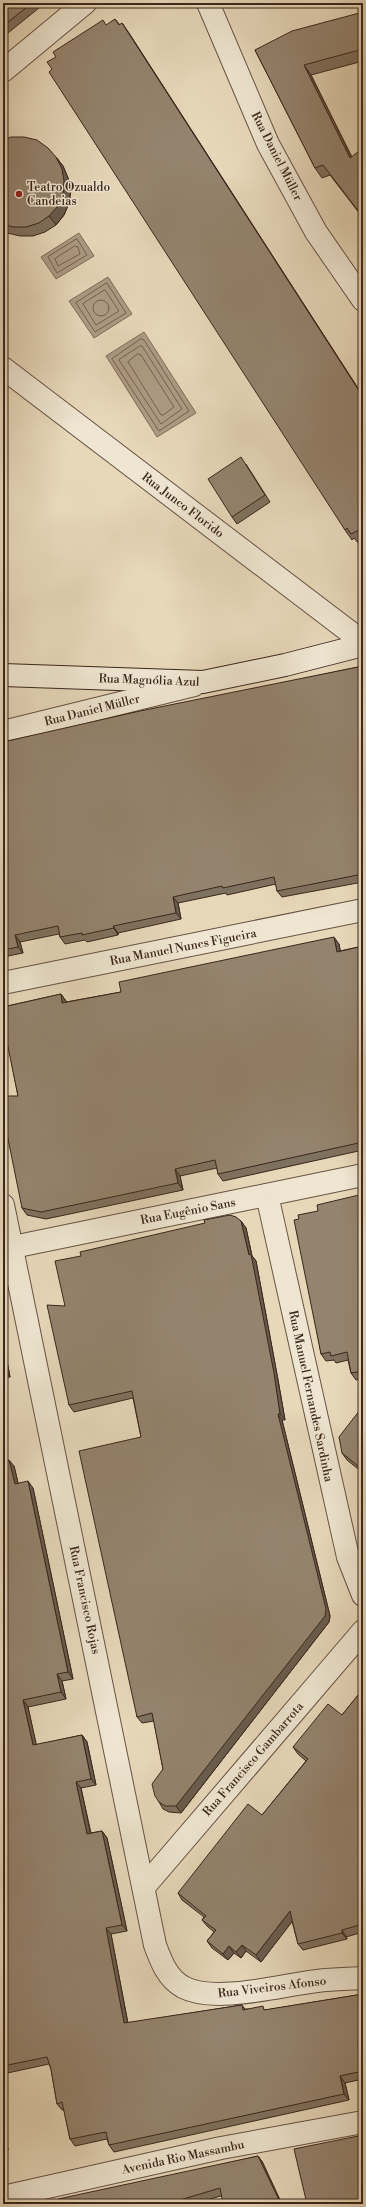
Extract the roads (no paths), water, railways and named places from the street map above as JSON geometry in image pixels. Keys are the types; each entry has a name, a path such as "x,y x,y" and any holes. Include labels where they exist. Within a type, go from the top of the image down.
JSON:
{"street":[{"path":"3,71 85,3"},
{"name":"Rua Daniel Müller","path":"208,3 268,144 316,232 363,300"},
{"name":"Rua Junco Florido","path":"3,368 363,642"},
{"name":"Rua Magnólia Azul","path":"3,675 203,682 285,665 363,645"},
{"name":"Rua Daniel Müller","path":"3,732 203,682"},
{"name":"Rua Manuel Nunes Figueira","path":"3,983 363,910"},
{"name":"Rua Eugênio Sans","path":"13,1246 363,1175"},
{"name":"Rua Manuel Fernandes Sardinha","path":"267,1195 344,1542 348,1557 363,1595"},
{"name":"Rua Francisco Rojas","path":"3,1205 13,1246 155,1945 163,1966 174,1980 182,1987"},
{"name":"Rua Francisco Gambarrota","path":"144,1887 363,1631"},
{"name":"Rua Viveiros Afonso","path":"182,1987 195,1993 220,1995 318,1981 363,1978"},
{"name":"Avenida Rio Massambu","path":"3,2197 221,2148 363,2122"}],"water":[{"path":"79,233 94,256 56,279 41,257"},
{"path":"108,277 132,314 94,338 69,301"},
{"path":"144,332 196,413 157,437 106,356"}],"place":[{"name":"Teatro Ozualdo Candeias","path":"19,194"}]}
